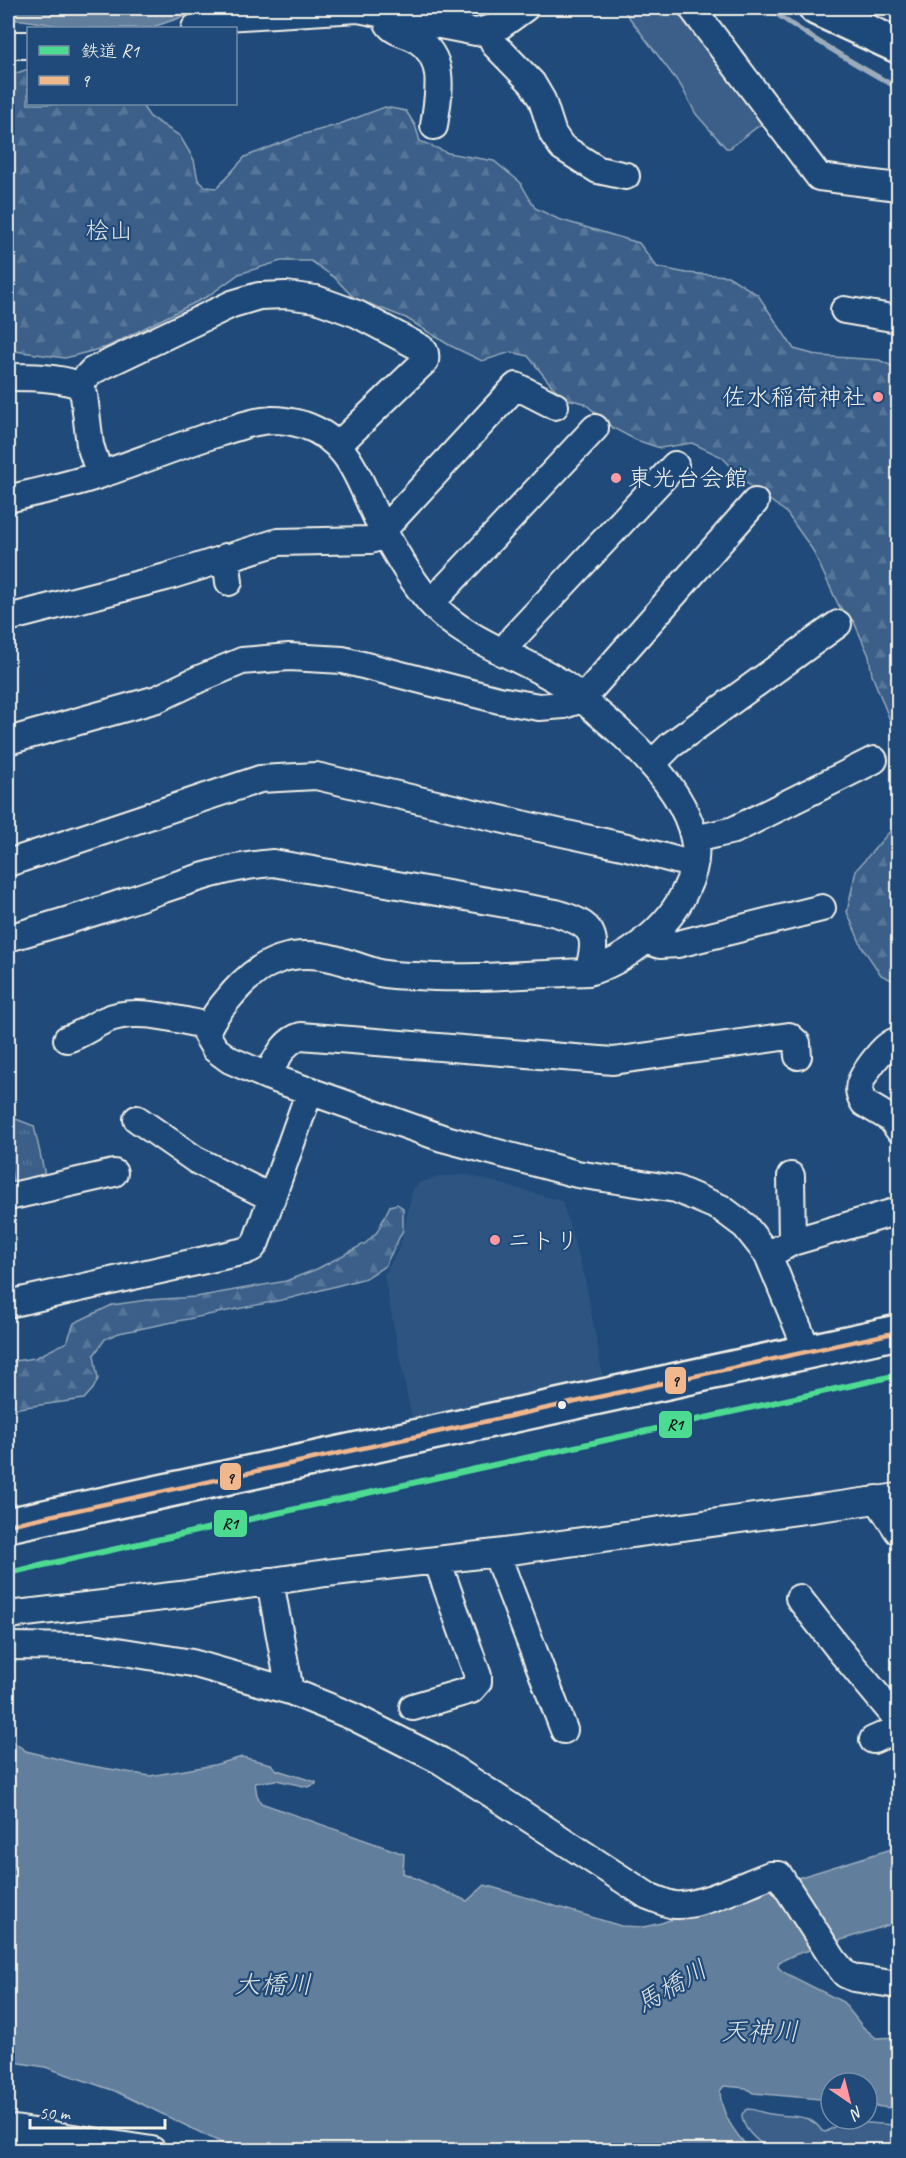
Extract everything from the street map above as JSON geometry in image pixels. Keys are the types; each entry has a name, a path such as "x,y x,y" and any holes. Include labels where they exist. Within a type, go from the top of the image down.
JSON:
{"highway":[{"path":"816,8 892,43"},
{"path":"840,8 892,43"},
{"path":"8,1525 898,1332"}],"street":[{"path":"198,27 225,17 358,8 476,32 500,26 525,8"},
{"path":"692,8 819,177 898,187"},
{"path":"389,15 388,23 391,27 422,44 438,66 439,83 434,126"},
{"path":"488,30 495,45 532,83 542,100 554,134 562,147 598,170 626,176"},
{"path":"8,45 27,45"},
{"path":"79,385 92,371 232,304 259,296 286,295 316,299 357,314 420,348 425,351 426,355 425,361 338,445"},
{"path":"844,310 898,319"},
{"path":"8,377 48,378 79,385 84,395 90,445 99,475"},
{"path":"8,618 166,577 278,542 370,540 384,533 508,381 555,406"},
{"path":"8,499 99,475 204,437 263,421 281,420 304,425 338,445 355,469 384,533 431,603 472,635 563,684 623,734 653,763 682,808 694,839 694,865 675,911 656,932 604,967 588,972 416,976 381,973 334,958 308,955 283,957 261,966 246,978 208,1026 206,1034 215,1049 230,1060 267,1076 442,1138 577,1174 659,1185 692,1194 721,1208 756,1239 768,1255 808,1352"},
{"path":"431,603 595,428"},
{"path":"503,653 514,637 675,465"},
{"path":"8,741 157,699 199,678 242,661 289,657 343,660 499,700 539,707 564,705 582,699 755,502"},
{"path":"226,557 230,582"},
{"path":"653,763 671,746 838,624"},
{"path":"694,839 734,830 874,760"},
{"path":"8,863 260,779 316,776 627,847 694,865"},
{"path":"8,938 122,904 202,876 243,866 273,863 556,913 577,919 588,927 594,937 594,951 588,972"},
{"path":"645,940 660,945 678,944 822,908"},
{"path":"67,1039 78,1036 106,1019 126,1015 153,1016 208,1026"},
{"path":"267,1076 284,1047 301,1036 613,1061 789,1036 797,1043 798,1056"},
{"path":"898,1041 887,1044 861,1081 859,1089 864,1103 891,1119 898,1130"},
{"path":"8,1304 252,1248 310,1090"},
{"path":"137,1119 196,1160 272,1198"},
{"path":"898,1140 898,1150"},
{"path":"8,1197 114,1173"},
{"path":"791,1176 792,1242"},
{"path":"768,1255 792,1242 898,1211"},
{"path":"8,1615 496,1553 888,1498 898,1531"},
{"path":"496,1553 564,1730"},
{"path":"413,1707 471,1690 478,1682 478,1676 436,1560"},
{"path":"270,1581 290,1691"},
{"path":"799,1598 898,1720"},
{"path":"8,1646 104,1649 192,1663 290,1691 354,1717 441,1761 648,1896 676,1905 696,1903 770,1875 779,1875 840,1970 849,1977 898,1985"},
{"path":"873,1740 898,1729"},
{"path":"8,2128 152,2151"}],"shaded area":[{"path":"469,1175 562,1201 585,1278 603,1378 412,1420 384,1276 400,1246 413,1189 419,1183 441,1176"}],"green space":[{"path":"622,8 686,8 766,120 730,148 726,148 696,114 681,86"},
{"name":"桧山","path":"27,69 27,105 142,105 150,117 180,136 194,160 198,180 206,187 217,188 245,157 301,135 337,125 385,107 406,111 415,125 420,141 448,153 494,161 520,182 535,208 558,219 639,243 657,267 686,273 728,276 758,295 794,349 820,356 879,360 898,369 898,983 881,975 862,947 847,912 856,870 892,829 896,795 897,738 872,675 869,656 854,622 839,606 812,549 786,512 749,485 722,457 692,443 660,448 636,440 613,428 584,403 567,399 552,386 528,356 511,352 482,361 449,345 406,318 354,298 335,278 311,261 281,261 239,274 208,296 107,347 65,358 8,350 8,76"},
{"path":"8,1116 34,1126 46,1180 14,1187 8,1155"},
{"path":"397,1204 403,1208 403,1230 385,1266 366,1278 291,1298 119,1333 105,1339 94,1355 98,1379 84,1399 8,1408 8,1362 35,1358 67,1342 74,1323 112,1305 196,1297 286,1281 317,1269 366,1243 377,1232 390,1206"},
{"path":"747,2109 805,2118 817,2125 819,2131 826,2132 879,2131 879,2124 894,2125 898,2126 898,2150 769,2150 751,2135 742,2114"}],"water":[{"path":"8,8 209,8 153,27 66,27 23,20 8,20"},
{"name":"大橋川","path":"8,1738 26,1751 75,1763 150,1776 214,1765 242,1757 271,1764 277,1770 316,1782 316,1784 308,1787 276,1780 255,1783 261,1803 404,1854 403,1873 467,1901 485,1885 621,1926 644,1927 661,1923 898,1847 898,1922 794,1955 779,1962 778,1967 783,1972 843,2002 862,2026 876,2038 898,2037 898,2109 879,2107 879,2071 819,2071 819,2099 753,2093 746,2088 724,2086 720,2091 726,2116 734,2130 751,2150 236,2150 115,2091 45,2067 8,2061"}],"waterway":[{"path":"465,8 485,20 503,8"},
{"path":"768,8 832,50 898,88"}],"rail line":[{"name":"R1","path":"8,1573 898,1375"}],"transit line":[{"name":"9","path":"8,1525 898,1332"}],"place":[{"name":"佐水稲荷神社","path":"878,397"},
{"name":"東光台会館","path":"616,478"},
{"name":"ニトリ","path":"495,1240"}],"water label":[{"name":"馬橋川","path":"671,1986"},
{"name":"天神川","path":"760,2031"}]}
